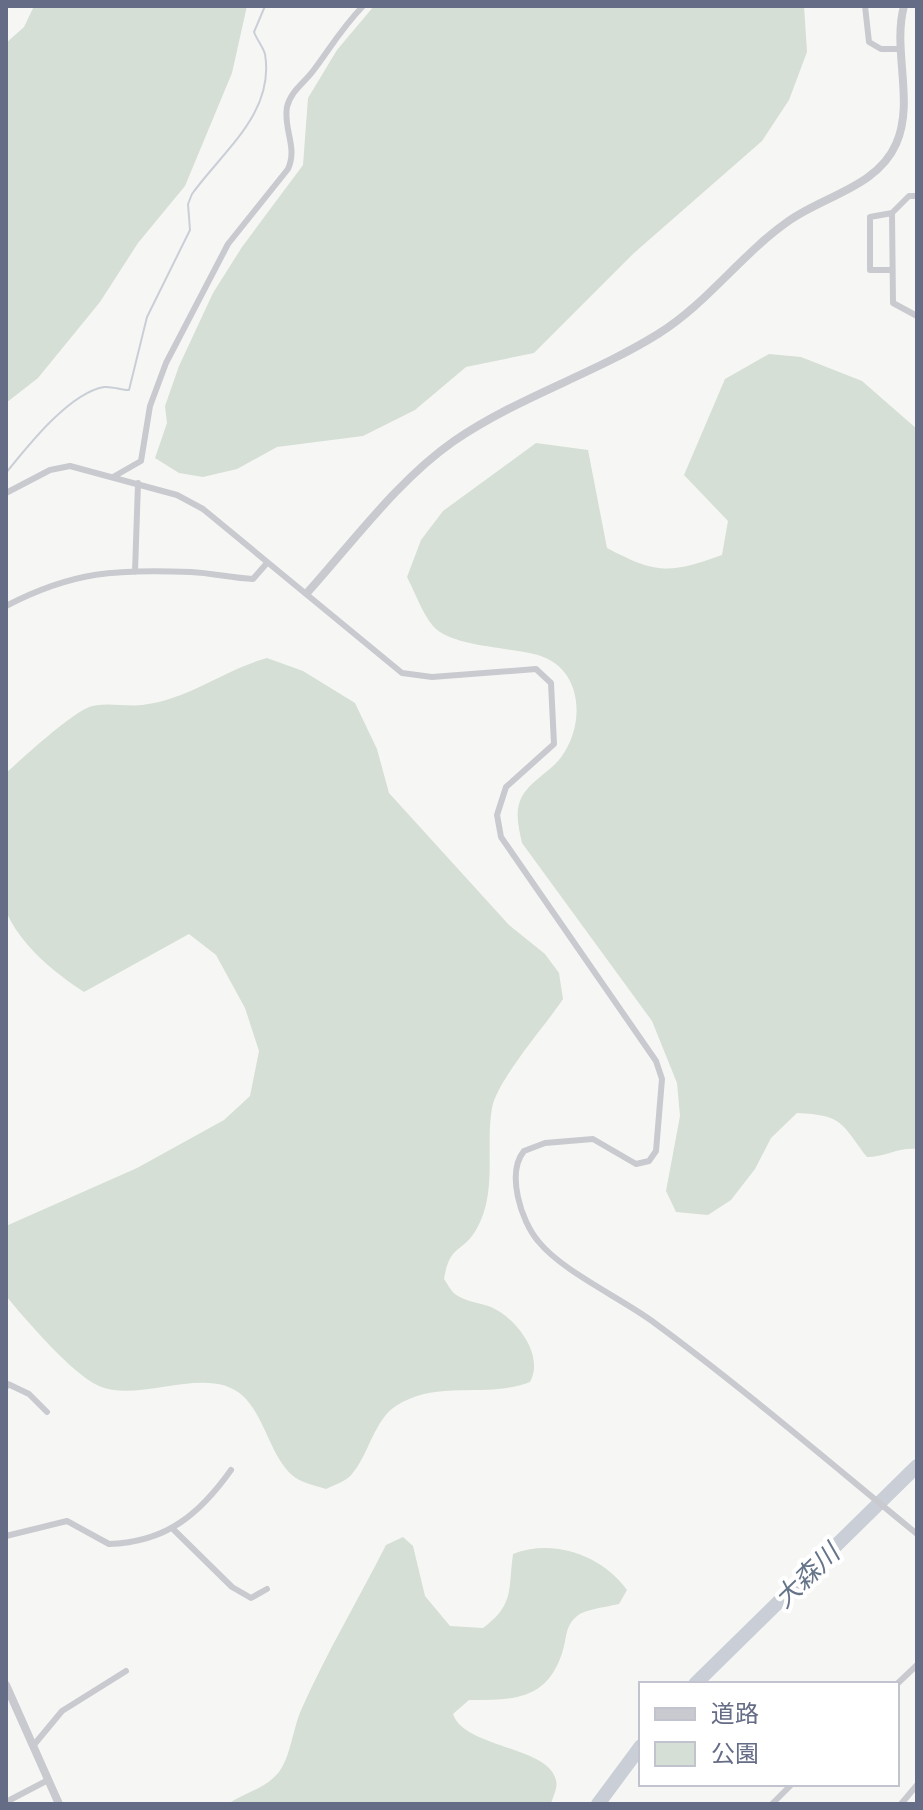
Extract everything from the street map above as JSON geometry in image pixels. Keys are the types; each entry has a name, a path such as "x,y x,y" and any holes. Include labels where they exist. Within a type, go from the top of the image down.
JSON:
{"street":[{"path":"113,477 141,461 160,376 228,244 288,169 293,157 286,112 291,96 313,72 338,32 363,6"},
{"path":"865,6 869,42 877,48 901,49"},
{"path":"307,593 410,480 452,443 532,394 657,335 699,305 782,225 857,183 884,163 901,131 904,6"},
{"path":"892,270 870,270 870,217 892,213 909,196 917,196"},
{"path":"892,213 893,303 917,316"},
{"path":"6,493 61,467 138,483 192,502 402,673 432,677 536,669 551,683 554,744 506,787 499,801 498,826 507,848 656,1061 662,1079 661,1099 656,1151 643,1163 631,1162 593,1139 545,1143 524,1151 517,1168 523,1214 536,1239 562,1263 653,1322 917,1534"},
{"path":"135,572 138,483"},
{"path":"6,606 75,576 193,572 253,579 267,563"},
{"path":"6,1387 8,1384 29,1394 47,1412"},
{"path":"6,1536 67,1521 109,1544 174,1530 200,1509 231,1470"},
{"path":"174,1530 232,1587 251,1598 267,1589"},
{"path":"899,1682 917,1665"},
{"path":"33,1746 62,1711 126,1671"},
{"path":"6,1685 59,1804"},
{"path":"6,1802 48,1780"},
{"path":"901,1804 917,1785"},
{"path":"772,1804 790,1786"}],"green space":[{"path":"34,6 247,6 232,73 185,186 138,243 100,302 38,378 6,403 6,43 24,27"},
{"path":"374,6 804,6 807,52 789,100 762,141 634,253 534,353 466,367 415,410 363,436 277,447 237,469 203,477 179,473 155,458 167,423 165,406 179,366 213,293 242,247 303,165 308,98 337,50"},
{"path":"769,354 801,357 862,381 917,429 917,1149 867,1157 840,1123 824,1116 797,1113 771,1138 755,1169 731,1200 708,1215 676,1212 666,1191 680,1116 677,1083 652,1021 522,843 518,816 520,801 528,788 562,756 575,728 576,698 571,684 564,671 538,655 467,642 442,633 425,615 407,577 421,540 443,511 536,443 588,450 607,548 638,563 663,568 689,566 722,555 728,521 684,475 725,379"},
{"path":"267,658 303,671 355,703 377,749 389,793 509,925 545,954 559,973 563,999 512,1068 496,1096 490,1123 489,1186 483,1216 471,1238 453,1254 444,1279 455,1294 491,1307 518,1328 526,1338 534,1360 530,1382 497,1389 428,1393 396,1406 382,1420 352,1474 326,1489 303,1482 284,1467 257,1414 243,1396 228,1387 212,1383 134,1391 99,1386 63,1359 6,1296 6,1226 137,1168 224,1120 250,1096 259,1051 245,1008 216,955 189,934 84,992 29,947 6,911 6,773 57,728 87,708 159,702"},
{"path":"403,1537 413,1546 425,1596 450,1626 483,1628 493,1619 508,1595 513,1554 528,1550 560,1549 576,1553 604,1567 627,1590 619,1604 586,1612 573,1620 556,1667 538,1688 514,1698 469,1700 453,1714 460,1725 473,1734 523,1753 550,1769 556,1780 551,1804 228,1804 274,1778 279,1772 302,1708 332,1646 386,1545"}],"waterway":[{"path":"6,473 50,422 77,399 104,387 129,390 147,317 190,230 188,204 192,194 244,130 262,95 266,75 265,54 254,32 265,6"},
{"name":"大森川","path":"697,1682 917,1466"},
{"name":"大森川","path":"598,1804 639,1749"}]}
